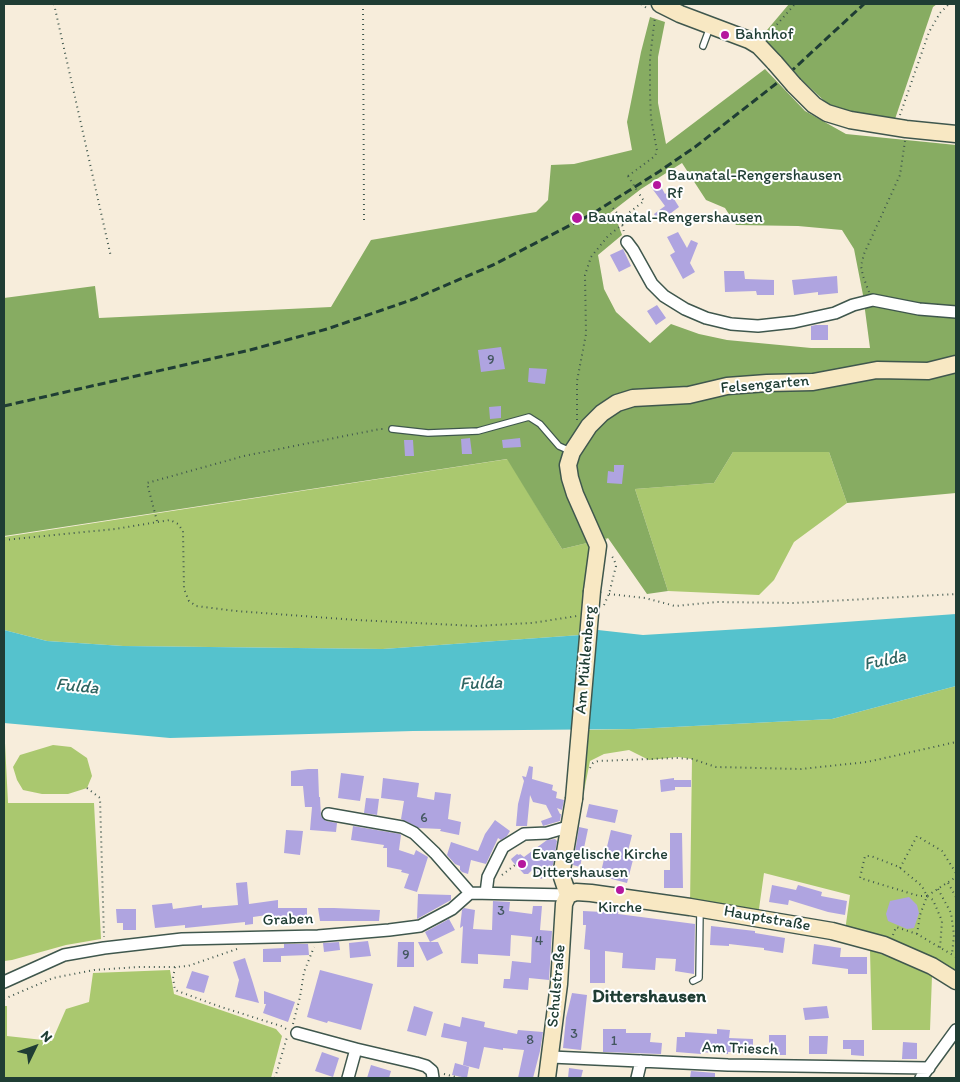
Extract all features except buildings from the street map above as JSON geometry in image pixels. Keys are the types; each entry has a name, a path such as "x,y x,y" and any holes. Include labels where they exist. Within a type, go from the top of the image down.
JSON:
{"street":[{"path":"658,9 680,14 750,40 775,63 814,105 828,113 850,120 956,134"},
{"path":"627,242 652,284 664,296 685,309 706,318 731,324 758,326 794,322 835,313 853,305 873,300 919,309 956,312"},
{"name":"Felsengarten","path":"578,442 602,413 617,403 633,398 689,395 727,386 813,382 877,370 928,371 956,364"},
{"name":"Am Mühlenberg","path":"568,895 562,877 562,870 571,826 574,799 592,591 598,546 582,512 570,478 568,464 578,442"},
{"path":"328,814 402,827 414,833 436,853 470,893 568,895"},
{"path":"486,893 488,876 503,847 524,834 547,833 571,826"},
{"name":"Hauptstraße","path":"568,895 576,892 591,893 700,908 832,931 889,947 932,966 956,980"},
{"name":"Graben","path":"4,982 64,955 104,948 182,939 318,936 420,926 452,909 470,893"},
{"name":"Schulstraße","path":"547,1078 551,1057 564,904 568,895"},
{"path":"921,1078 956,1030"},
{"path":"290,1033 416,1063 426,1066 432,1075"},
{"path":"348,1078 356,1049"},
{"name":"Am Triesch","path":"551,1057 728,1065 929,1068"},
{"path":"637,1078 641,1061"}],"lane":[{"path":"704,46 710,25"},
{"path":"392,430 428,433 478,431 529,417 540,424 559,446 578,442"},
{"path":"693,981 699,978 700,908"}],"path":[{"path":"54,4 111,257"},
{"path":"363,4 364,220"},
{"path":"758,46 795,4"},
{"path":"873,300 861,266 864,254 900,175 901,128 929,32 940,13 949,4"},
{"path":"578,442 577,381 586,334 585,275 591,257 608,236 622,224 626,215 644,202 628,176 649,162 657,151 651,118 650,58 658,9"},
{"path":"613,208 620,216 622,224"},
{"path":"157,521 147,483 244,456 380,429 392,430"},
{"path":"4,540 115,529 170,520 174,521 183,532 184,590 189,601 196,606 236,611 347,619 475,626 532,623 577,616"},
{"path":"609,594 645,598 675,606 717,602 794,603 956,594"},
{"path":"589,775 590,766 598,761 677,758 692,759 716,767 801,769 868,762 956,742"},
{"path":"87,788 100,798 104,948"},
{"path":"900,868 917,836 942,851 956,873"},
{"path":"940,948 942,921 933,900 927,896 922,886 900,868 871,856 865,856 860,878 919,896 927,896 956,877"},
{"path":"948,883 956,897"},
{"path":"938,889 951,913 954,935 952,954"},
{"path":"917,934 920,915 927,896"},
{"path":"889,947 896,927 917,934 956,957"},
{"path":"275,1078 300,997 304,972 318,936"},
{"path":"4,999 53,978 94,970 188,966 242,948"},
{"path":"175,967 173,978 175,990 281,1026 290,1033"},
{"path":"432,1075 460,1078"}],"green space":[{"path":"789,4 937,4 933,7 895,119 833,109 804,82 762,36"},
{"path":"650,17 665,22 658,57 658,103 666,144 765,69 805,111 846,134 956,145 956,493 847,503 829,452 733,452 714,483 635,489 668,591 647,594 608,538 562,549 507,459 4,536 4,298 95,286 99,318 331,307 371,240 536,212 548,200 551,165 574,164 632,150 627,122","holes":["682,163 706,200 725,208 736,225 798,226 842,230 854,249 863,295 870,348 811,348 727,340 699,334 671,324 650,343 616,312 604,289 598,255 622,235 618,224 610,213 641,189"]},
{"path":"733,452 829,452 847,503 794,542 774,580 759,595 668,591 635,489 714,483"},
{"path":"508,459 562,549 608,538 598,546 581,635 383,649 123,646 47,641 4,630 4,537"},
{"path":"956,686 956,981 845,931 850,895 764,873 758,916 690,905 692,759 678,757 649,760 629,750 604,754 590,761 584,791 572,793 580,730 832,719"},
{"path":"4,723 8,803 94,803 101,939 66,945 4,961"},
{"path":"53,745 71,747 87,758 92,776 87,788 68,794 42,794 23,790 17,780 13,767 20,755"},
{"path":"870,950 932,976 930,1030 872,1030"},
{"path":"170,970 174,994 276,1029 282,1036 271,1078 4,1078 4,1006 7,1006 7,1036 52,1041 66,1009 89,1002 93,973"}],"water":[{"name":"Fulda","path":"956,614 956,686 832,719 634,729 413,731 170,738 4,723 4,630 47,641 123,646 383,649 581,635 598,630 643,635"}],"railway":[{"path":"4,406 250,350 327,329 414,299 493,265 592,214 695,147 786,76 864,4"}],"place":[{"name":"Bahnhof","path":"725,35"},
{"name":"Baunatal-Rengershausen Rf","path":"657,185"},
{"name":"Baunatal-Rengershausen","path":"577,218"},
{"name":"Evangelische Kirche Dittershausen","path":"522,864"},
{"name":"Kirche","path":"620,890"}],"district":[{"name":"Dittershausen","path":"649,997"}]}
